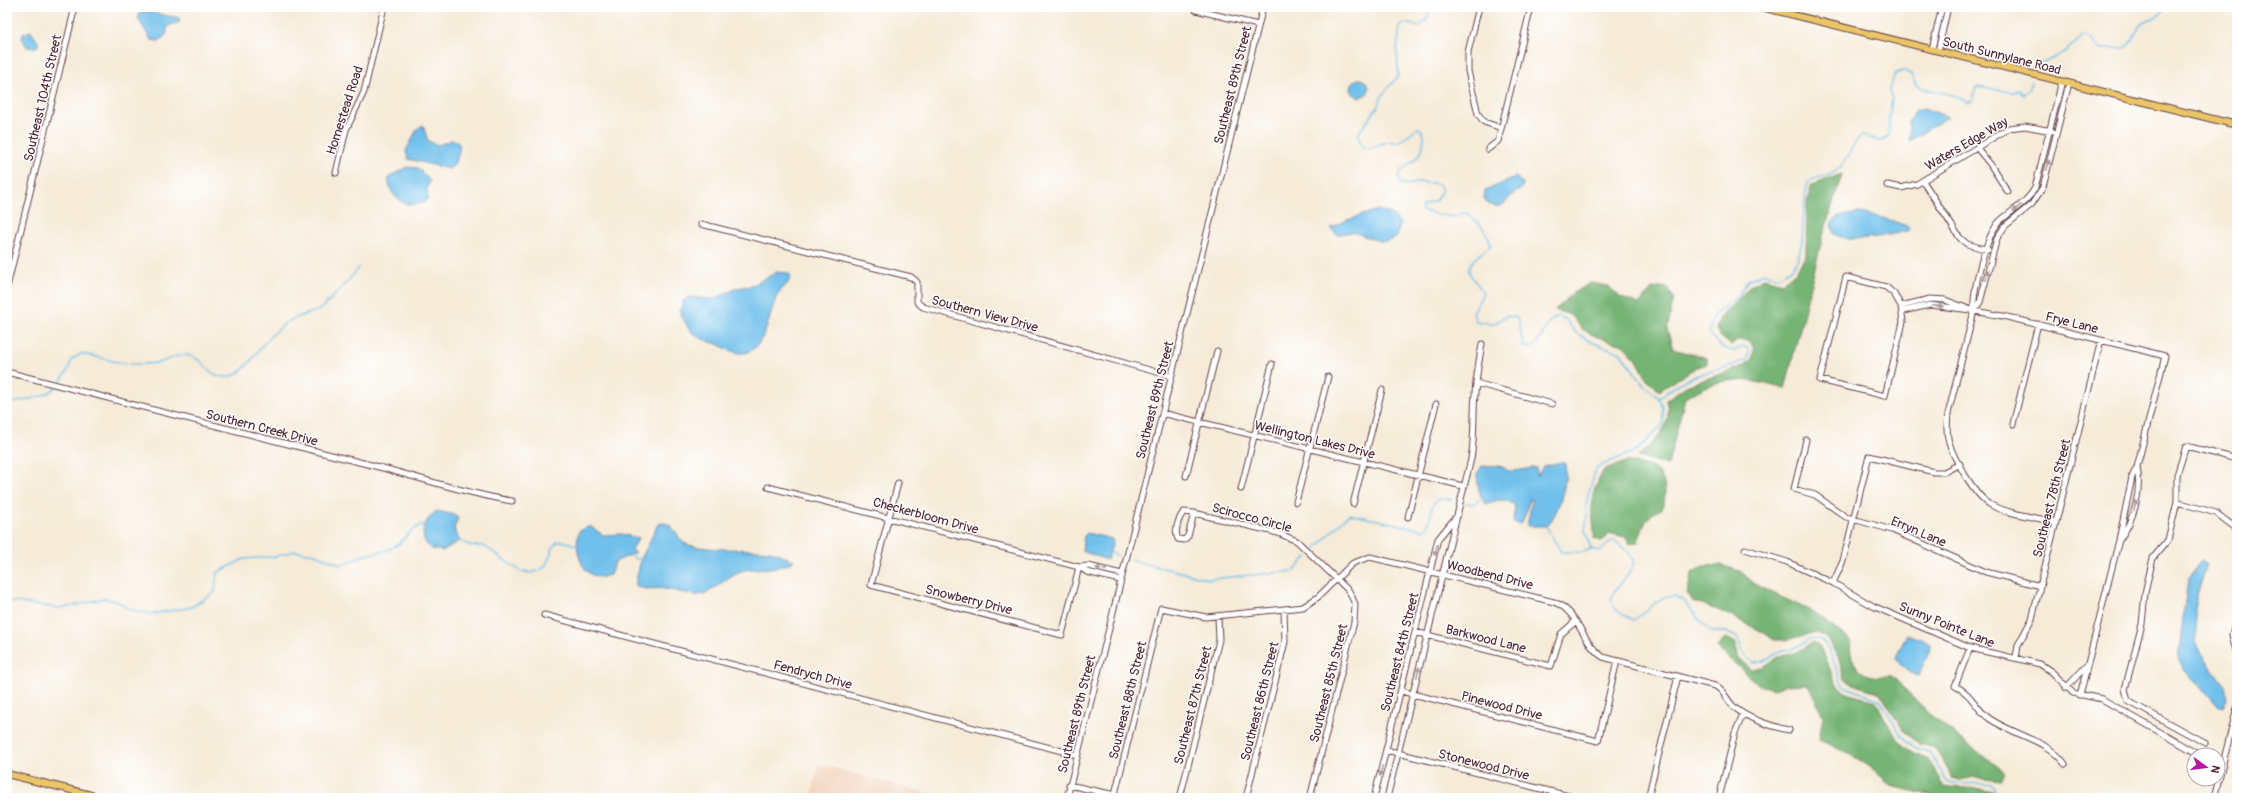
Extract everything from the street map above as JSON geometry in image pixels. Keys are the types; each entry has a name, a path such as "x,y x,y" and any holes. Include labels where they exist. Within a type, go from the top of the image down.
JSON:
{"main road":[{"name":"South Sunnylane Road","path":"1761,7 2237,125"},
{"path":"7,774 100,798"}],"street":[{"name":"Southeast 104th Street","path":"7,287 75,7"},
{"name":"Homestead Road","path":"336,173 346,130 364,92 384,7"},
{"name":"Southeast 89th Street","path":"1068,798 1069,785 1263,7"},
{"path":"1479,7 1468,52 1468,71 1478,114 1484,122 1501,128"},
{"path":"1488,149 1498,141 1531,7"},
{"path":"1935,50 1942,7"},
{"path":"1935,50 1948,7"},
{"path":"1196,10 1258,26"},
{"path":"2056,522 1998,508 1988,504 1978,493 1949,443 1947,422 1974,311 1973,300 1986,249 1994,228 2032,193 2037,182 2062,81"},
{"path":"1974,311 1980,302 1993,251 2000,232 2032,204 2040,193 2069,83"},
{"name":"Waters Edge Way","path":"1887,185 1901,188 1923,181 2014,127 2030,126 2057,132"},
{"path":"1977,148 1990,164 2008,192"},
{"path":"1923,181 1960,238 1967,244 1993,251"},
{"name":"Southern View Drive","path":"701,224 911,277 918,282 917,299 918,304 923,308 1171,376"},
{"path":"1846,277 1886,287 1894,294 1903,311 1902,328 1885,396 1820,380 1846,277"},
{"name":"Frye Lane","path":"1901,306 1936,299 1959,304 1974,311"},
{"name":"Frye Lane","path":"1903,311 1930,305 1974,311 2038,324 2165,356 2137,467"},
{"path":"2013,424 2038,324"},
{"name":"Southeast 78th Street","path":"2016,658 2018,645 2032,619 2101,340"},
{"name":"Southeast 84th Street","path":"1387,798 1475,436 1476,383 1482,344"},
{"path":"1186,476 1201,422 1217,351"},
{"path":"1241,489 1272,364"},
{"name":"Southern Creek Drive","path":"7,372 216,427 401,472 495,499 512,501"},
{"path":"1296,502 1328,377"},
{"path":"1476,383 1552,404"},
{"path":"1353,504 1382,390"},
{"path":"1408,517 1436,404"},
{"name":"Wellington Lakes Drive","path":"1162,413 1463,486"},
{"name":"Erryn Lane","path":"1806,440 1794,489 1814,495 1842,515 1853,520 1892,530 1986,572 2040,586"},
{"path":"2205,742 2128,701 2125,689 2142,624 2145,593 2153,558 2168,540 2177,502 2177,475 2186,446 2237,459"},
{"path":"1833,583 1843,561 1869,456 1934,472 1944,472 1960,464"},
{"path":"2119,540 2131,521 2139,488 2137,467"},
{"path":"2080,695 2082,682 2119,540 2132,477 2137,467"},
{"path":"889,517 898,483"},
{"name":"Checkerbloom Drive","path":"768,487 1079,567 1087,572 1120,580"},
{"path":"2177,502 2216,513 2237,529"},
{"name":"Scirocco Circle","path":"1194,512 1188,536 1184,540 1178,539 1176,531 1181,514 1184,512 1194,512 1291,538 1308,550 1337,578"},
{"name":"Snowberry Drive","path":"889,517 871,585 1062,635 1079,567"},
{"name":"Southeast 84th Street","path":"1374,798 1438,539 1455,517"},
{"name":"Sunny Pointe Lane","path":"1745,549 1777,558 1833,583 1873,606 1970,648 1997,656 2035,662 2045,667 2066,688 2080,695 2089,695 2102,699 2186,747"},
{"name":"Woodbend Drive","path":"1161,608 1198,617 1284,609 1308,605 1357,560 1370,557 1554,602 1570,611 1596,651 1603,657 1718,687 1730,703 1743,714 1776,727 1789,730"},
{"name":"Checkerbloom Drive","path":"1079,567 1088,566 1122,574"},
{"name":"Southeast 85th Street","path":"1310,798 1356,613 1352,595 1337,578"},
{"name":"Southeast 88th Street","path":"1114,796 1161,608"},
{"name":"Southeast 86th Street","path":"1246,798 1285,642 1284,609"},
{"name":"Fendrych Drive","path":"544,615 1077,755"},
{"name":"Southeast 87th Street","path":"1180,798 1219,640 1218,616"},
{"path":"2237,616 2232,635 2237,655"},
{"name":"Barkwood Lane","path":"1415,632 1551,666 1561,634 1576,621"},
{"path":"1970,648 1955,686 1966,692 1978,709 1991,720 2058,753 2066,764"},
{"name":"Pinewood Drive","path":"1401,691 1598,741 1617,661"},
{"path":"2066,688 2087,665"},
{"path":"1648,798 1678,676"},
{"path":"2076,678 2082,682"},
{"path":"2226,747 2237,708"},
{"path":"1719,798 1735,733 1743,714"},
{"name":"Stonewood Drive","path":"1386,750 1577,798"},
{"path":"1069,785 1114,796 1129,798"},
{"path":"2214,798 2216,787"}],"shaded area":[{"path":"819,764 944,798 811,798"}],"green space":[{"path":"1842,174 1823,236 1785,389 1757,382 1733,380 1710,385 1685,398 1668,465 1638,457 1656,438 1665,425 1668,409 1666,400 1686,386 1744,366 1752,359 1754,349 1749,341 1737,340 1731,345 1721,337 1716,330 1719,319 1751,285 1764,278 1782,283 1795,273 1806,255 1807,202 1811,185"},
{"path":"1590,283 1609,286 1620,297 1639,304 1652,289 1667,287 1674,298 1667,329 1673,349 1707,358 1707,364 1695,368 1659,391 1647,379 1637,360 1623,345 1595,336 1582,329 1571,315 1555,310 1573,293"},
{"path":"1627,461 1651,467 1660,475 1663,480 1665,492 1662,509 1652,514 1646,522 1638,542 1630,544 1625,537 1608,533 1602,541 1594,539 1591,507 1592,498 1597,484 1603,471"},
{"path":"1720,565 1740,571 1756,585 1815,613 1851,641 1850,646 1854,663 1862,671 1872,676 1892,676 1936,720 2005,772 2001,780 1975,777 1960,780 1952,778 1935,748 1919,744 1904,731 1880,693 1853,684 1844,678 1838,657 1827,639 1817,632 1787,640 1774,640 1763,632 1720,611 1693,601 1687,593 1692,573 1703,566"},
{"path":"1725,638 1735,643 1739,659 1752,670 1762,667 1775,658 1797,652 1814,642 1824,653 1838,686 1850,694 1876,701 1896,736 1909,749 1927,758 1945,786 1993,791 1996,798 1943,798 1890,786 1875,771 1858,759 1819,740 1823,716 1808,684 1785,685 1774,689 1758,685 1717,647"}],"water":[{"path":"143,11 179,18 180,22 168,26 166,35 159,41 151,40 139,20 138,14"},
{"path":"31,31 38,42 38,46 34,48 27,47 22,38 23,34"},
{"path":"1360,79 1366,82 1369,88 1366,94 1360,97 1354,94 1351,88 1354,82"},
{"path":"1924,108 1948,117 1909,141 1909,122 1916,110"},
{"path":"423,125 428,141 438,145 452,140 457,141 460,146 458,156 452,167 449,169 408,159 406,151 417,129"},
{"path":"407,167 418,168 430,181 427,188 428,199 414,205 407,204 396,197 391,191 389,184 389,177"},
{"path":"1516,177 1523,184 1520,190 1511,196 1501,206 1488,204 1484,198 1485,191"},
{"path":"1378,210 1392,214 1400,223 1397,237 1391,240 1380,241 1351,232 1336,234 1331,228 1347,220"},
{"path":"1860,213 1887,219 1907,226 1909,229 1908,231 1891,235 1870,238 1841,237 1834,234 1832,223 1839,216"},
{"path":"777,272 789,273 791,277 777,296 765,332 755,348 748,352 733,352 694,334 687,326 680,312 683,301 689,297 714,299 737,288 751,286"},
{"path":"1562,462 1565,464 1566,471 1562,497 1555,514 1546,526 1527,526 1532,499 1530,499 1523,521 1520,524 1513,522 1515,506 1512,503 1501,500 1485,504 1479,490 1477,480 1482,466 1500,466 1508,471 1536,468 1538,476 1543,466"},
{"path":"437,511 456,515 458,518 454,529 460,541 442,551 432,549 427,545 423,534 425,524 428,519"},
{"path":"665,523 672,527 681,540 688,545 708,548 769,551 794,560 782,566 735,573 704,594 698,595 665,589 646,589 639,587 635,585 641,559 658,524"},
{"path":"590,526 603,535 621,534 639,538 632,549 635,553 615,562 610,575 602,577 588,572 580,560 577,545 579,531"},
{"path":"1087,533 1112,539 1113,543 1107,560 1082,551 1084,536"},
{"path":"2201,561 2206,564 2196,595 2196,643 2201,653 2225,686 2227,699 2223,707 2217,705 2186,671 2178,659 2188,578"},
{"path":"1907,634 1922,639 1931,645 1919,676 1912,674 1896,657"}],"waterway":[{"path":"1430,7 1428,18 1419,27 1406,23 1400,26 1397,50 1398,76 1383,94 1377,108 1360,131 1360,142 1363,148 1373,147 1393,141 1399,142 1417,128 1421,129 1424,135 1421,152 1417,158 1405,167 1399,174 1401,184 1409,185 1420,182 1439,184 1442,190 1436,200 1422,206 1422,211 1451,217 1465,213 1481,226 1490,240 1491,245 1472,262 1469,270 1470,274 1483,293 1473,313 1476,321 1493,324 1507,316 1516,317 1520,325 1524,347 1530,347 1539,341 1548,324 1552,319 1558,316 1566,320 1575,332 1591,342 1621,353 1643,384 1659,398 1663,408 1663,424 1639,449 1596,468 1586,504 1587,516 1585,530 1591,549 1600,551 1611,542 1615,541 1629,553 1634,562 1626,578 1614,592 1612,599 1613,606 1620,613 1634,620 1662,598 1674,596 1684,601 1707,629 1713,632 1726,632 1738,638 1743,654 1753,663 1762,662 1776,653 1792,649 1813,638 1819,639 1829,649 1843,686 1880,700 1901,735 1916,748 1929,752 1947,781 1958,784 1991,784 2001,798"},
{"path":"2037,66 2066,52 2084,35 2091,37 2101,49 2124,48 2128,46 2141,24 2157,16 2166,7"},
{"path":"1659,398 1690,378 1734,365 1747,359 1749,351 1746,347 1741,347 1734,350 1726,349 1713,338 1709,331 1714,315 1737,297 1748,280 1764,273 1778,277 1793,267 1801,248 1804,203 1808,182 1816,178 1829,175 1837,170 1862,135 1879,141 1885,139 1889,135 1889,117 1892,99 1889,90 1895,74 1903,71 1911,74 1916,85 1922,88 1957,96 1968,103 1973,100 1976,87 2014,92 2019,90 2023,94 2029,90 2032,82"},
{"path":"59,384 68,370 72,359 81,354 130,364 155,363 180,355 187,355 203,363 210,371 219,376 225,377 237,374 247,365 267,340 282,326 294,318 320,309 359,267"},
{"path":"7,405 39,397 56,387"},
{"path":"1466,503 1474,504 1482,498"},
{"path":"1316,548 1349,514 1424,530 1428,525 1434,503 1437,500 1452,500"},
{"path":"7,601 58,608 105,598 121,603 128,609 152,614 192,607 215,592 217,573 244,559 274,557 295,551 315,554 342,565 362,556 388,550 400,543 411,531 421,525 424,526"},
{"path":"1546,526 1561,552 1583,552 1591,549"},
{"path":"459,540 471,546 484,546 522,572 527,571 527,573 541,570 545,566 553,547 557,542 563,541 578,546"},
{"path":"1110,553 1118,555"},
{"path":"631,555 636,559 641,559"},
{"path":"1132,559 1138,562 1209,579 1294,571 1307,557"}]}
